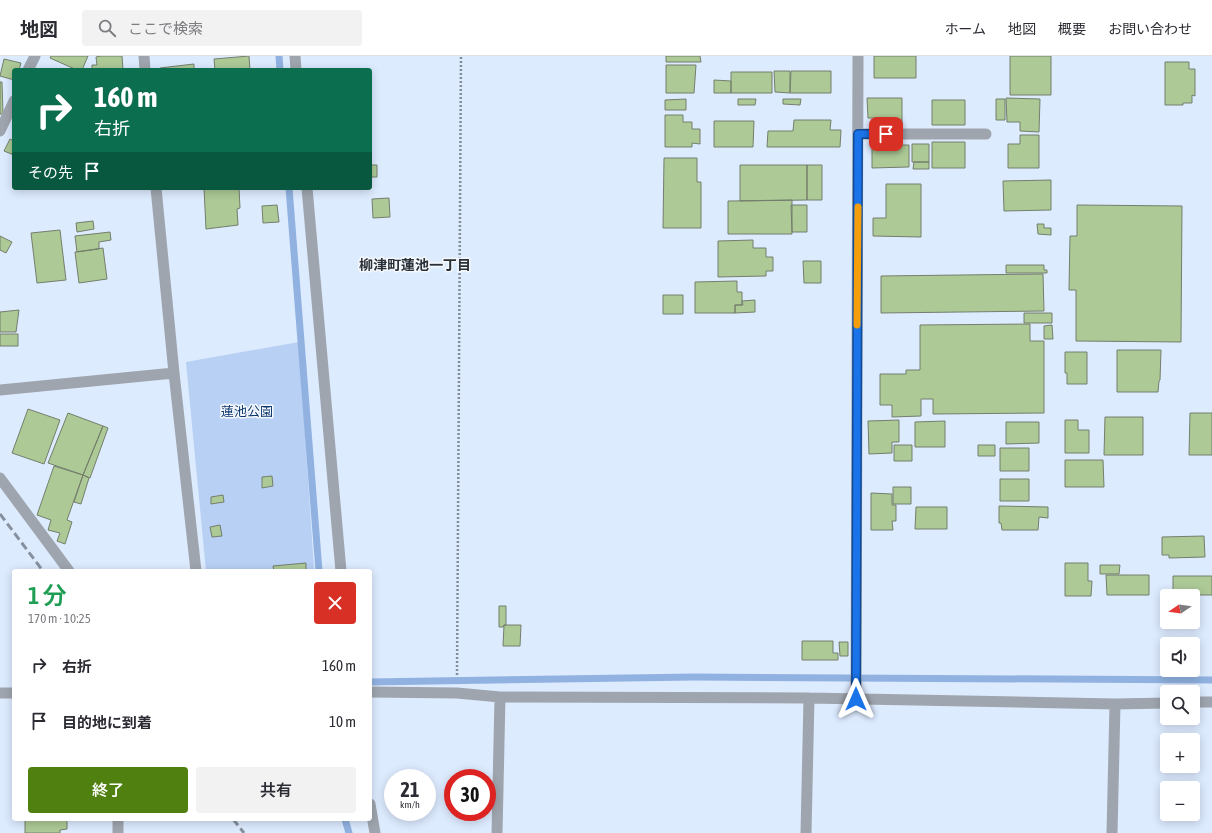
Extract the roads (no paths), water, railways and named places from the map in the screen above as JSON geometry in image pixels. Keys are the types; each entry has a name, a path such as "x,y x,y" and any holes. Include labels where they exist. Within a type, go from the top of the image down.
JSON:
{"street":[{"path":"29,68 34,56"},
{"path":"144,56 145,68"},
{"path":"295,56 296,68"},
{"path":"856,699 858,56"},
{"path":"0,131 12,105"},
{"path":"858,134 986,134"},
{"path":"156,190 174,373 196,569"},
{"path":"307,190 341,569"},
{"path":"0,390 174,373"},
{"path":"0,478 68,569"},
{"path":"372,692 457,693 500,697 809,698 1115,704 1160,703"},
{"path":"0,693 12,693"},
{"path":"497,833 500,697"},
{"path":"806,833 809,698"},
{"path":"1200,702 1212,702"},
{"path":"1112,833 1115,704"},
{"path":"372,816 375,833"},
{"path":"118,821 118,833"}],"waterway":[{"path":"279,56 280,68"},
{"path":"289,190 319,569"},
{"path":"372,682 694,677 1212,680"},
{"path":"346,821 349,833"}],"railway":[{"path":"0,514 41,569"},
{"path":"235,821 244,833"}],"district":[{"name":"柳津町蓮池一丁目","path":"415,265"}],"park label":[{"name":"蓮池公園","path":"247,411"}]}
